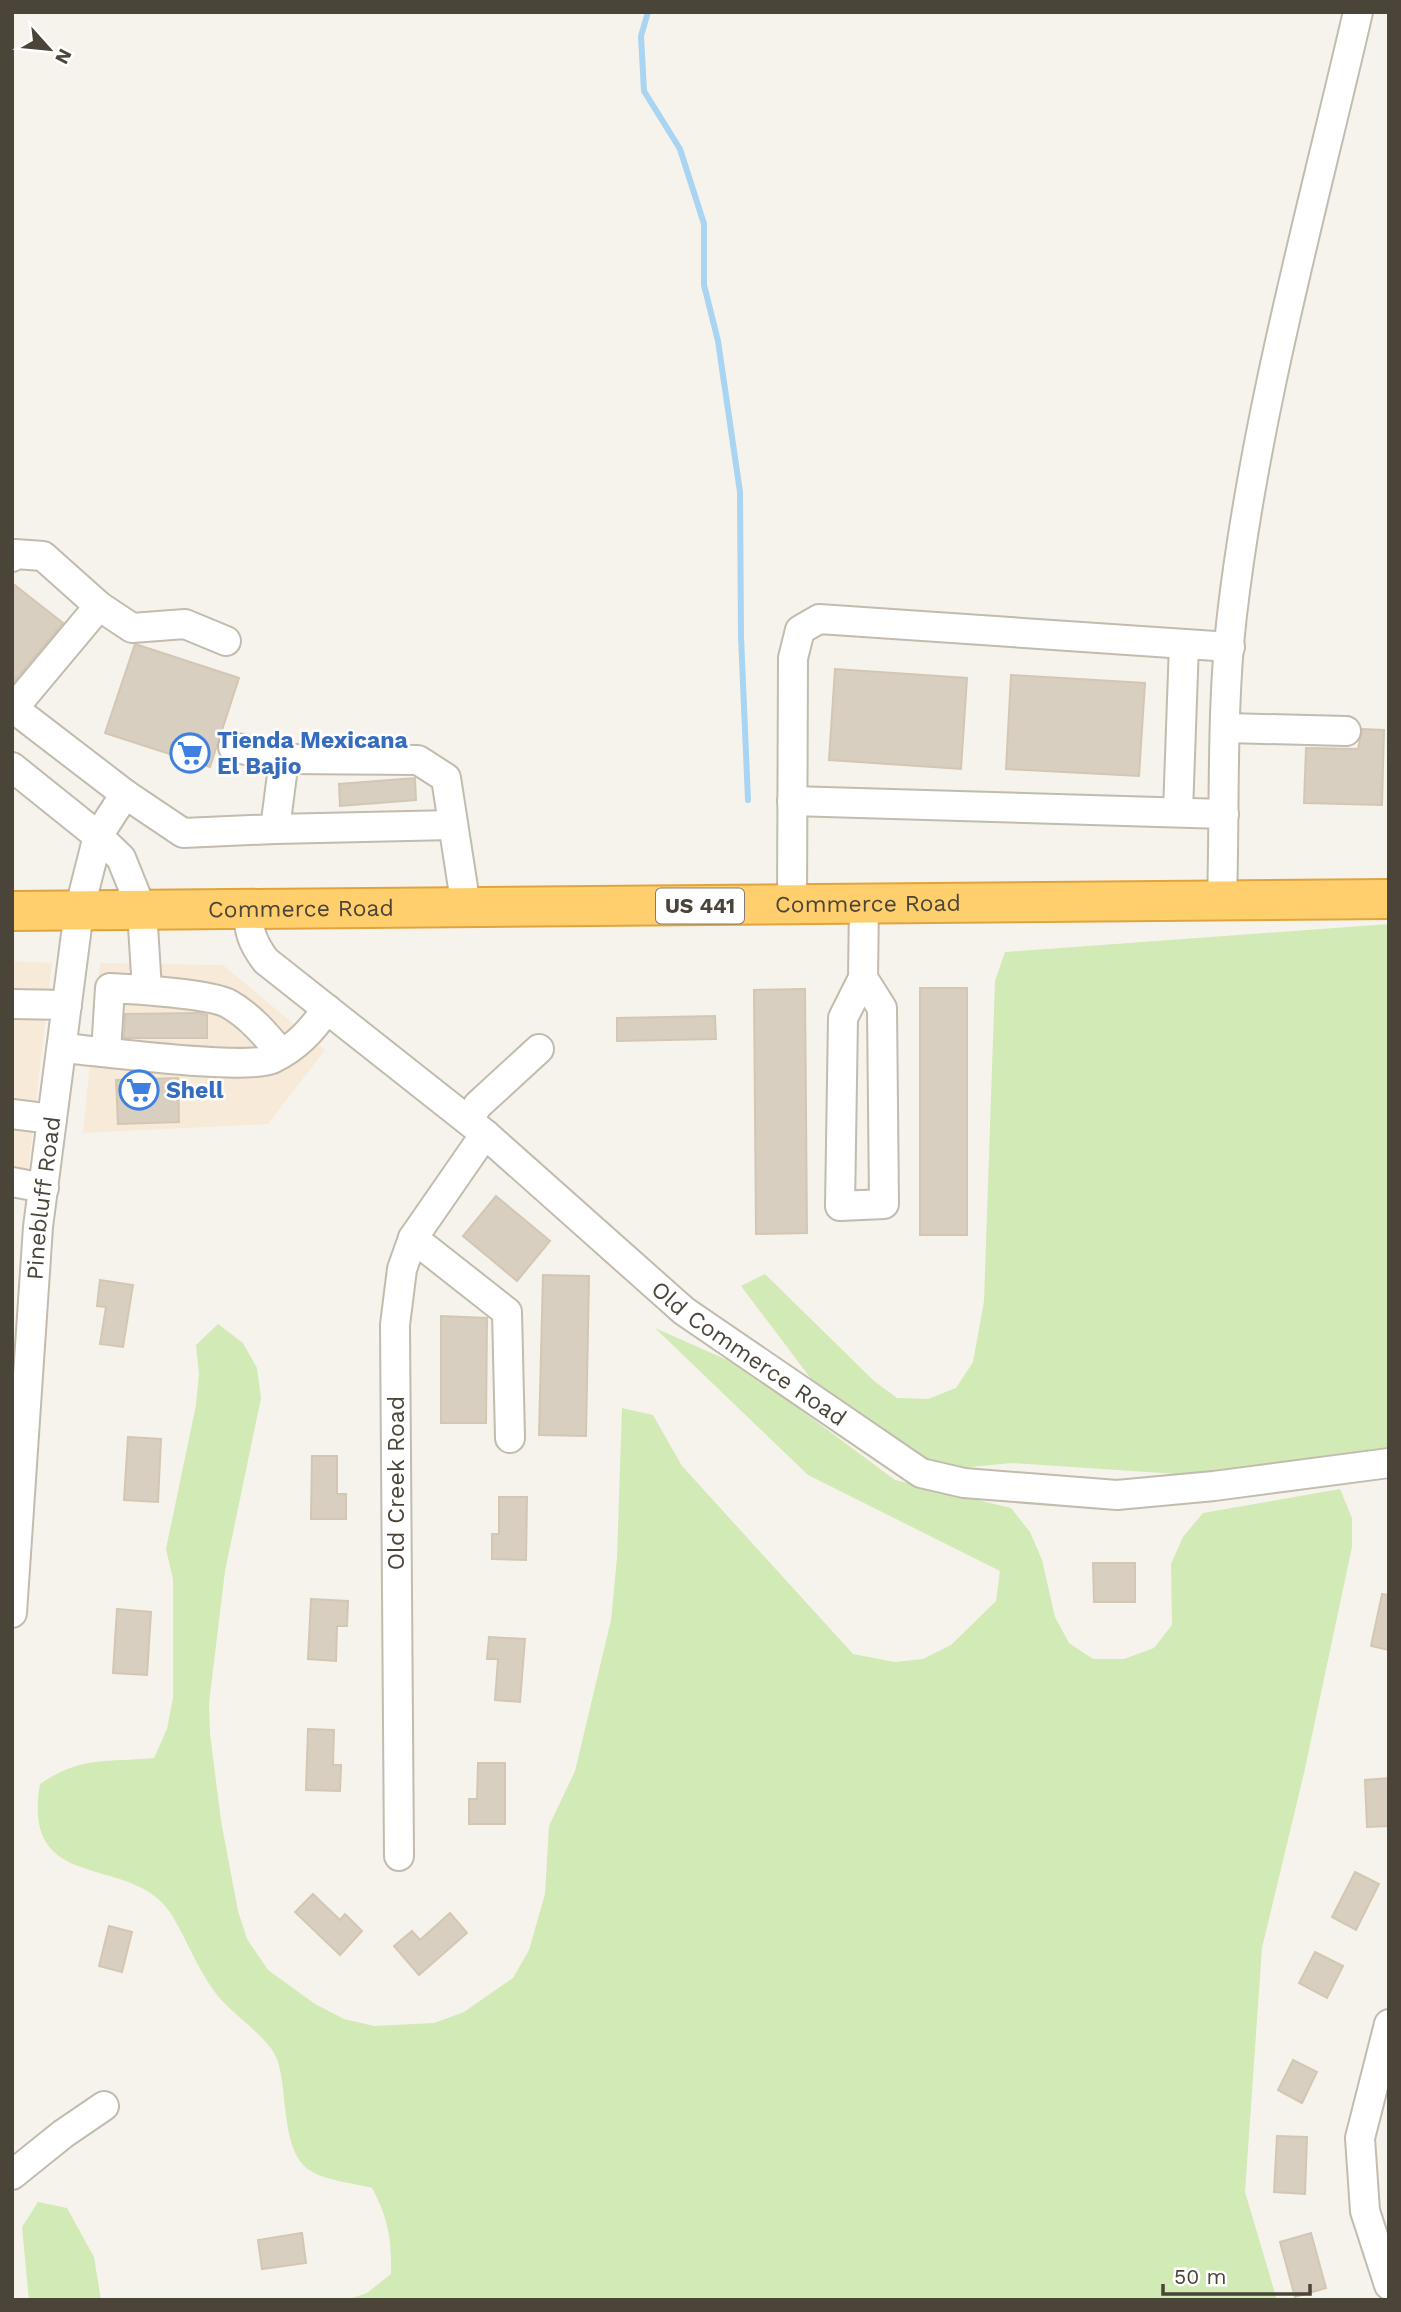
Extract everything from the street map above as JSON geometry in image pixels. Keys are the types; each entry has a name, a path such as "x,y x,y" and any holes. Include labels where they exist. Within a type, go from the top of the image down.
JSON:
{"highway":[{"name":"Commerce Road","path":"12,911 1389,899"}],"street":[{"path":"1222,901 1230,647 1250,491 1358,12"},
{"path":"12,557 15,554 43,556 99,606 132,628 185,624 226,641"},
{"path":"99,606 13,709 125,794 183,833 453,825"},
{"path":"792,905 793,658 800,630 819,619 1230,647"},
{"path":"1178,812 1184,644"},
{"path":"1227,729 1346,732"},
{"path":"233,747 284,759 418,760 446,779 466,907"},
{"path":"275,829 284,759"},
{"path":"12,767 99,836 121,858 142,910 147,990"},
{"name":"Pinebluff Road","path":"12,1613 34,1273 79,911 87,872 99,836 125,794"},
{"path":"792,801 1224,814"},
{"path":"863,978 882,1008 884,1204 840,1206 843,1018 863,978 864,904"},
{"name":"Old Commerce Road","path":"248,907 248,929 254,945 265,961 477,1127 684,1311 921,1473 964,1483 1117,1495 1214,1486 1389,1463"},
{"path":"106,1052 110,988 147,990 227,1002 256,1025 281,1053"},
{"path":"12,1004 67,1005"},
{"path":"62,1048 225,1062 269,1060 305,1039 327,1009"},
{"name":"Old Creek Road","path":"399,1856 395,1325 402,1269 413,1238 477,1127 478,1105 539,1049"},
{"path":"12,1114 52,1119"},
{"path":"12,1182 44,1188"},
{"path":"413,1238 507,1312 510,1438"},
{"path":"1387,2034 1360,2138 1360,2171 1365,2211 1389,2285"},
{"path":"12,2175 104,2106"}],"shaded area":[{"path":"12,961 52,963 25,1197 12,1195"},
{"path":"100,963 223,965 325,1050 268,1124 83,1133"}],"green space":[{"path":"1389,924 1389,1452 1207,1476 1011,1463 962,1468 933,1462 880,1443 833,1408 741,1286 765,1274 874,1381 897,1398 928,1399 956,1388 973,1362 984,1301 995,981 1005,952"},
{"path":"218,1324 243,1343 257,1368 261,1398 225,1571 209,1703 210,1734 221,1821 238,1911 247,1939 268,1970 315,2004 344,2019 374,2026 434,2023 464,2012 513,1978 529,1950 545,1894 549,1826 575,1771 611,1620 617,1558 622,1408 653,1415 682,1466 853,1654 895,1662 923,1659 951,1645 996,1601 1000,1571 808,1475 655,1328 743,1367 895,1480 1011,1508 1030,1532 1042,1560 1055,1617 1069,1643 1093,1659 1124,1659 1154,1648 1172,1625 1171,1564 1183,1537 1203,1513 1340,1489 1352,1518 1352,1547 1304,1773 1262,1948 1245,2192 1277,2300 346,2300 367,2293 391,2274 388,2230 372,2188 325,2177 311,2171 301,2162 289,2134 280,2069 272,2049 214,1991 173,1917 156,1897 133,1884 63,1859 47,1844 38,1820 40,1784 82,1764 154,1758 167,1729 173,1698 173,1579 166,1549 196,1405 199,1374 196,1345"},
{"path":"38,2202 67,2208 94,2257 101,2300 29,2300 22,2227"}],"building":[{"path":"12,583 63,623 12,684"},
{"path":"135,644 239,678 210,767 105,733"},
{"path":"835,669 967,678 961,769 829,760"},
{"path":"1011,675 1145,683 1139,776 1006,769"},
{"path":"1362,729 1384,730 1382,805 1304,803 1306,748 1358,749"},
{"path":"415,778 416,800 340,806 339,784"},
{"path":"920,988 967,988 967,1235 920,1235"},
{"path":"805,989 807,1233 756,1234 754,990"},
{"name":"Shell","path":"125,1014 207,1015 207,1038 124,1038"},
{"path":"715,1016 716,1039 617,1041 617,1018"},
{"path":"178,1078 179,1122 118,1124 116,1080"},
{"path":"496,1196 550,1241 517,1281 463,1236"},
{"path":"543,1275 589,1276 586,1436 539,1435"},
{"path":"100,1280 133,1285 123,1347 100,1344 106,1307 97,1306"},
{"path":"441,1316 487,1318 486,1423 441,1423"},
{"path":"128,1437 161,1439 158,1502 124,1500"},
{"path":"312,1456 337,1456 337,1494 346,1494 346,1519 311,1519"},
{"path":"499,1497 527,1497 526,1560 492,1559 492,1534 499,1534"},
{"path":"1093,1563 1135,1563 1135,1602 1094,1602"},
{"path":"1382,1594 1389,1595 1389,1650 1371,1646"},
{"path":"311,1599 348,1601 347,1626 337,1626 336,1661 308,1659"},
{"path":"117,1609 151,1612 147,1675 113,1673"},
{"path":"489,1637 525,1639 520,1702 495,1700 498,1659 487,1659"},
{"path":"308,1729 334,1730 333,1765 341,1765 340,1791 306,1790"},
{"path":"478,1763 505,1763 505,1824 469,1824 469,1799 477,1799"},
{"path":"1389,1778 1389,1826 1367,1827 1365,1780"},
{"path":"1355,1872 1379,1884 1356,1930 1332,1917"},
{"path":"313,1894 340,1920 345,1914 362,1931 340,1955 295,1912"},
{"path":"450,1913 467,1933 419,1975 394,1946 412,1931 420,1940"},
{"path":"109,1926 132,1932 122,1972 99,1966"},
{"path":"1315,1952 1343,1966 1327,1998 1299,1983"},
{"path":"1293,2060 1317,2072 1302,2103 1278,2090"},
{"path":"1277,2136 1307,2137 1305,2194 1274,2192"},
{"path":"302,2233 306,2263 262,2269 258,2240"},
{"path":"1311,2233 1326,2288 1295,2297 1280,2242"}],"waterway":[{"path":"648,12 641,36 644,91 680,149 704,224 704,285 718,341 740,492 741,636 748,800"}],"place":[{"name":"Tienda Mexicana El Bajio","path":"190,753"},
{"name":"Shell","path":"139,1090"}]}
